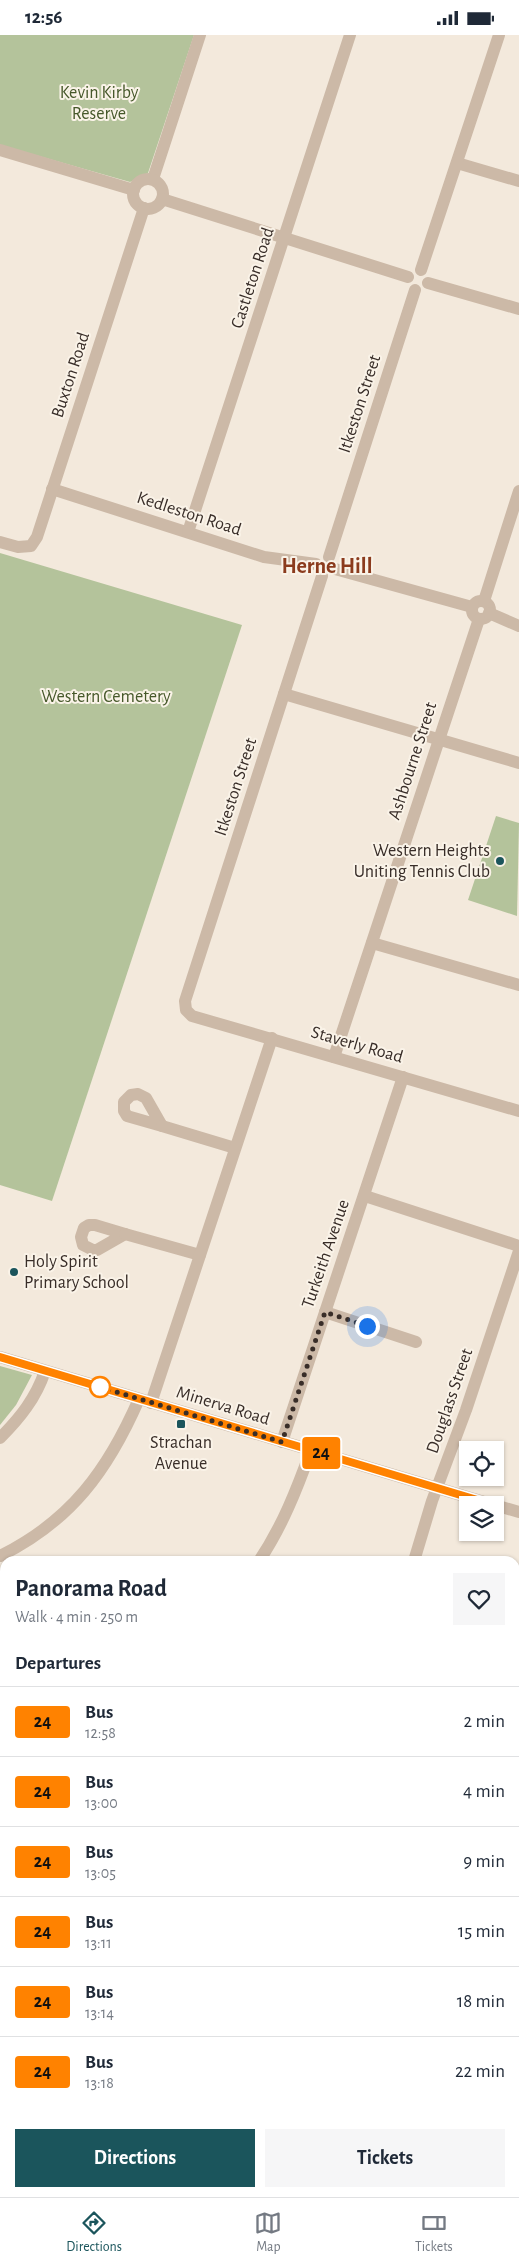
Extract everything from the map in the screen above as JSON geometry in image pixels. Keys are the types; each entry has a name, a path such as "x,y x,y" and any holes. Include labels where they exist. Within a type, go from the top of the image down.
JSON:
{"street":[{"path":"152,179 200,35"},
{"name":"Castleton Road","path":"188,532 350,35"},
{"path":"421,270 499,35"},
{"path":"0,150 134,190"},
{"path":"457,163 519,181"},
{"path":"144,179 152,179 160,184 163,193 162,199 158,205 151,209 144,209 137,203 134,190 137,183 144,179"},
{"path":"162,199 408,277"},
{"name":"Buxton Road","path":"0,542 25,547 31,546 37,537 144,209"},
{"path":"414,270 421,270 427,273 428,283 425,289 415,290 408,284 408,277 414,270"},
{"path":"428,283 519,309"},
{"name":"Itkeston Street","path":"329,557 415,290"},
{"name":"Kedleston Road","path":"52,489 264,557 316,564"},
{"name":"Ashbourne Street","path":"334,1057 438,739 484,611 519,491"},
{"path":"329,557 335,563 335,569 332,574 322,576 316,570 316,564 320,558 329,557"},
{"path":"335,569 472,607 474,617 484,611 519,626"},
{"name":"Itkeston Street","path":"186,1010 185,1001 322,576"},
{"path":"284,694 519,763"},
{"path":"372,943 519,985"},
{"name":"Staverly Road","path":"186,1010 192,1015 519,1111"},
{"path":"0,1556 35,1536 80,1497 116,1448 145,1401 200,1255 272,1038"},
{"name":"Turkeith Avenue","path":"282,1442 403,1077"},
{"path":"162,1126 235,1148"},
{"path":"365,1196 519,1246"},
{"path":"125,1234 200,1255"},
{"name":"Douglass Street","path":"416,1556 519,1251"},
{"path":"325,1312 416,1342"},
{"name":"Minerva Road","path":"0,1357 465,1496"},
{"path":"0,1438 27,1408 40,1386 45,1371"},
{"path":"262,1556 276,1533 296,1492 311,1450"},
{"name":"Minerva Road","path":"504,1508 519,1512"}],"green space":[{"name":"Kevin Kirby Reserve","path":"0,35 194,35 148,173 130,182 0,145"},
{"name":"Western Cemetery","path":"0,553 242,625 52,1201 0,1185"},
{"name":"Western Heights Uniting Tennis Club","path":"496,816 519,823 517,916 468,900"},
{"path":"0,1366 32,1375 16,1405 0,1425"}],"bus line":[{"name":"24","path":"0,1357 464,1496"}],"place":[{"name":"Western Heights Uniting Tennis Club","path":"500,861"},
{"name":"Holy Spirit Primary School","path":"14,1272"},
{"name":"Strachan Avenue","path":"181,1424"}],"district":[{"name":"Herne Hill","path":"327,566"}],"route":[{"path":"100,1387 282,1442 325,1312 367,1326"}]}
